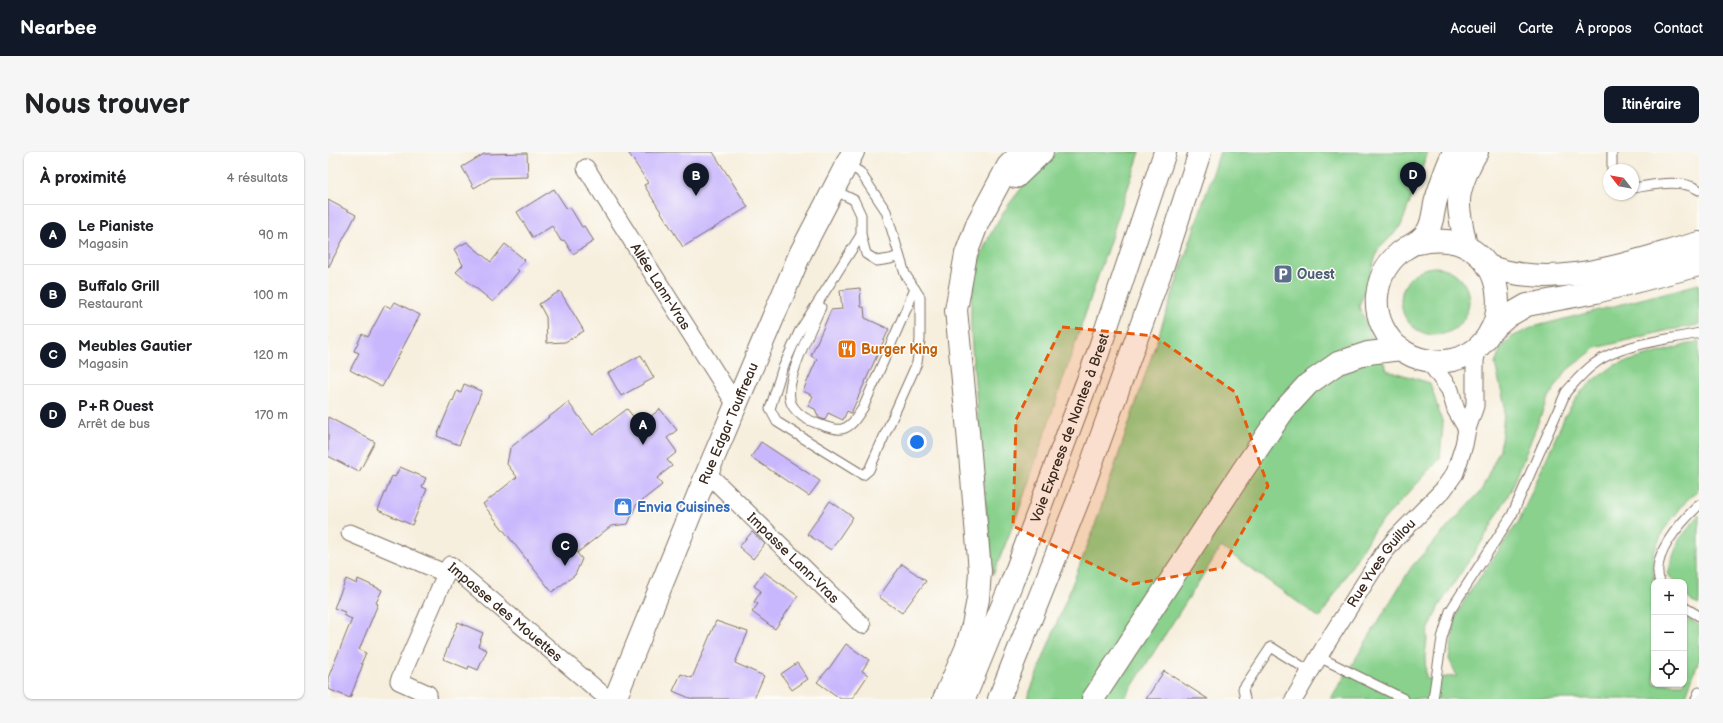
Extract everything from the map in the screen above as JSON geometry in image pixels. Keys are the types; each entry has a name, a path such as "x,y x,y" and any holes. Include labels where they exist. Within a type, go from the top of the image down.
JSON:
{"main road":[{"path":"944,699 966,649 973,625 978,599 980,571 968,424 956,310 966,254 978,222 1008,166 1022,152"},
{"path":"978,222 1019,173 1042,152"},
{"name":"Voie Express de Nantes à Brest","path":"964,699 1012,582 1098,352 1165,152"},
{"path":"999,699 1082,491 1158,280 1200,152"},
{"path":"1418,243 1428,230 1436,201 1454,152"},
{"path":"1466,247 1459,201 1466,174 1477,152"},
{"name":"Rue Edgar Touffreau","path":"615,699 707,473 801,252 850,158"},
{"path":"1484,338 1495,319 1498,298 1494,278 1488,266 1474,252 1466,247 1442,240 1418,243 1407,248 1389,264 1383,274 1377,297 1377,309 1385,331 1401,349 1409,355 1429,361 1440,362 1461,357 1484,338 1508,316 1527,305 1596,292 1699,265"},
{"path":"1488,266 1521,275 1562,276 1584,273 1699,243"},
{"path":"1093,699 1284,410 1308,384 1338,364 1368,353 1401,349"}],"street":[{"name":"Allée Lann-Vras","path":"586,168 736,405"},
{"name":"Rue Yves Guillou","path":"1294,699 1383,554 1396,538 1442,490 1455,473 1464,445 1466,429 1475,406 1475,360 1484,338"},
{"path":"1429,361 1450,390 1456,410 1466,429"},
{"name":"Impasse Lann-Vras","path":"707,473 862,625"},
{"path":"350,533 447,574"},
{"name":"Impasse des Mouettes","path":"428,694 399,681 450,565 608,699"}],"lane":[{"path":"1612,152 1612,164"},
{"path":"850,158 886,211 905,274 920,297 920,340 917,363 869,470 863,475 777,422 770,409 782,370 799,332 861,234"},
{"path":"1639,187 1670,183 1699,190"},
{"path":"834,190 854,200 861,215 861,234 866,254 877,261 890,260 899,256"},
{"path":"836,275 807,336 792,378 790,398 794,408 803,417 831,428 842,429 853,423 863,408 915,289"},
{"path":"1433,699 1442,638 1450,611 1512,515 1566,392 1580,376 1595,363 1619,350 1699,333"},
{"path":"1660,579 1659,566 1666,545 1683,521 1699,505"},
{"path":"1687,609 1699,616"},
{"path":"1245,699 1244,689 1270,647 1404,699"},
{"path":"1696,699 1699,692"}],"highlighted area":[{"path":"1062,327 1154,336 1235,392 1268,486 1222,568 1133,584 1013,526 1016,420"}],"green space":[{"path":"1057,152 1140,152 1019,510 993,575 971,337 971,308 974,280 986,244 1005,210 1030,178"},
{"path":"1220,152 1428,152 1401,226 1378,250 1359,307 1387,370 1430,383 1443,424 1440,459 1374,530 1320,618 1221,547 1124,699 1027,699 1092,534"},
{"path":"1435,267 1448,270 1459,277 1466,288 1469,301 1466,314 1459,325 1448,332 1435,335 1422,332 1411,325 1404,314 1401,301 1404,288 1411,277 1422,270"},
{"path":"1699,284 1699,325 1669,330 1596,348 1567,370 1547,400 1512,488 1486,535 1439,606 1428,631 1425,656 1426,679 1457,676 1449,659 1455,619 1465,599 1519,521 1565,416 1578,395 1594,380 1615,365 1699,341 1699,489 1686,501 1663,531 1653,555 1653,579 1651,579 1651,687 1687,687 1687,619 1699,625 1699,659 1685,699 1331,699 1412,566 1481,491 1500,449 1505,406 1495,364 1501,348 1512,337 1533,327"},
{"path":"1699,515 1699,605 1692,602 1687,596 1687,579 1672,579 1668,574 1679,540"}],"building":[{"path":"628,152 713,152 748,207 683,247 644,185 648,183"},
{"path":"527,153 528,177 491,178 474,188 462,167 484,154"},
{"path":"554,189 567,209 570,207 582,227 584,226 594,241 573,254 564,240 561,241 552,226 533,238 517,212"},
{"path":"328,200 356,215 328,268"},
{"path":"467,242 491,262 505,244 525,260 517,269 519,271 493,302 456,272 463,265 454,249"},
{"name":"Burger King","path":"860,288 861,307 864,307 865,318 889,329 851,413 847,411 843,420 828,413 825,420 819,418 815,409 808,406 813,396 803,391 817,359 811,356 831,310 842,309 840,290"},
{"path":"560,291 584,331 565,342 547,343 546,317 539,304"},
{"path":"395,302 420,315 382,387 350,370 359,353 354,351 362,334 368,337 385,305 391,308"},
{"path":"641,355 654,378 621,396 608,373"},
{"path":"464,384 482,391 459,445 437,436 452,400 453,401 457,391 461,393"},
{"path":"568,402 593,435 627,409 640,425 660,409 677,430 667,438 677,452 667,460 672,466 657,478 662,485 636,505 628,524 611,526 577,553 582,559 575,575 552,592 483,504 517,477 507,464 510,448"},
{"path":"328,417 375,442 359,472 328,456"},
{"path":"761,442 820,481 809,496 751,457"},
{"path":"400,467 426,478 422,487 427,489 412,525 378,510 392,476 395,477"},
{"path":"830,501 853,517 831,550 807,534"},
{"path":"752,532 765,544 753,559 739,547"},
{"path":"902,564 926,581 902,613 879,597"},
{"path":"764,572 798,596 775,629 752,612 758,604 754,602 761,591 754,586"},
{"path":"346,579 357,584 358,579 382,590 376,603 378,604 359,650 366,653 350,698 328,689 328,678 352,619 343,615 345,612 334,608"},
{"path":"716,621 748,632 735,663 764,676 754,699 692,699 673,691 681,674 692,678"},
{"path":"458,622 483,633 478,646 487,650 478,670 469,666 468,669 443,659"},
{"path":"846,644 869,660 862,671 868,675 852,699 841,699 817,682 830,667"},
{"path":"797,663 808,679 792,690 781,674"},
{"path":"1164,671 1208,699 1146,699"}],"place":[{"name":"P+R Ouest","path":"1413,195"},
{"name":"Buffalo Grill","path":"696,196"},
{"name":"Ouest","path":"1283,274"},
{"name":"Burger King","path":"847,349"},
{"name":"Le Pianiste","path":"643,445"},
{"name":"Envia Cuisines","path":"623,507"},
{"name":"Meubles Gautier","path":"565,566"}]}
